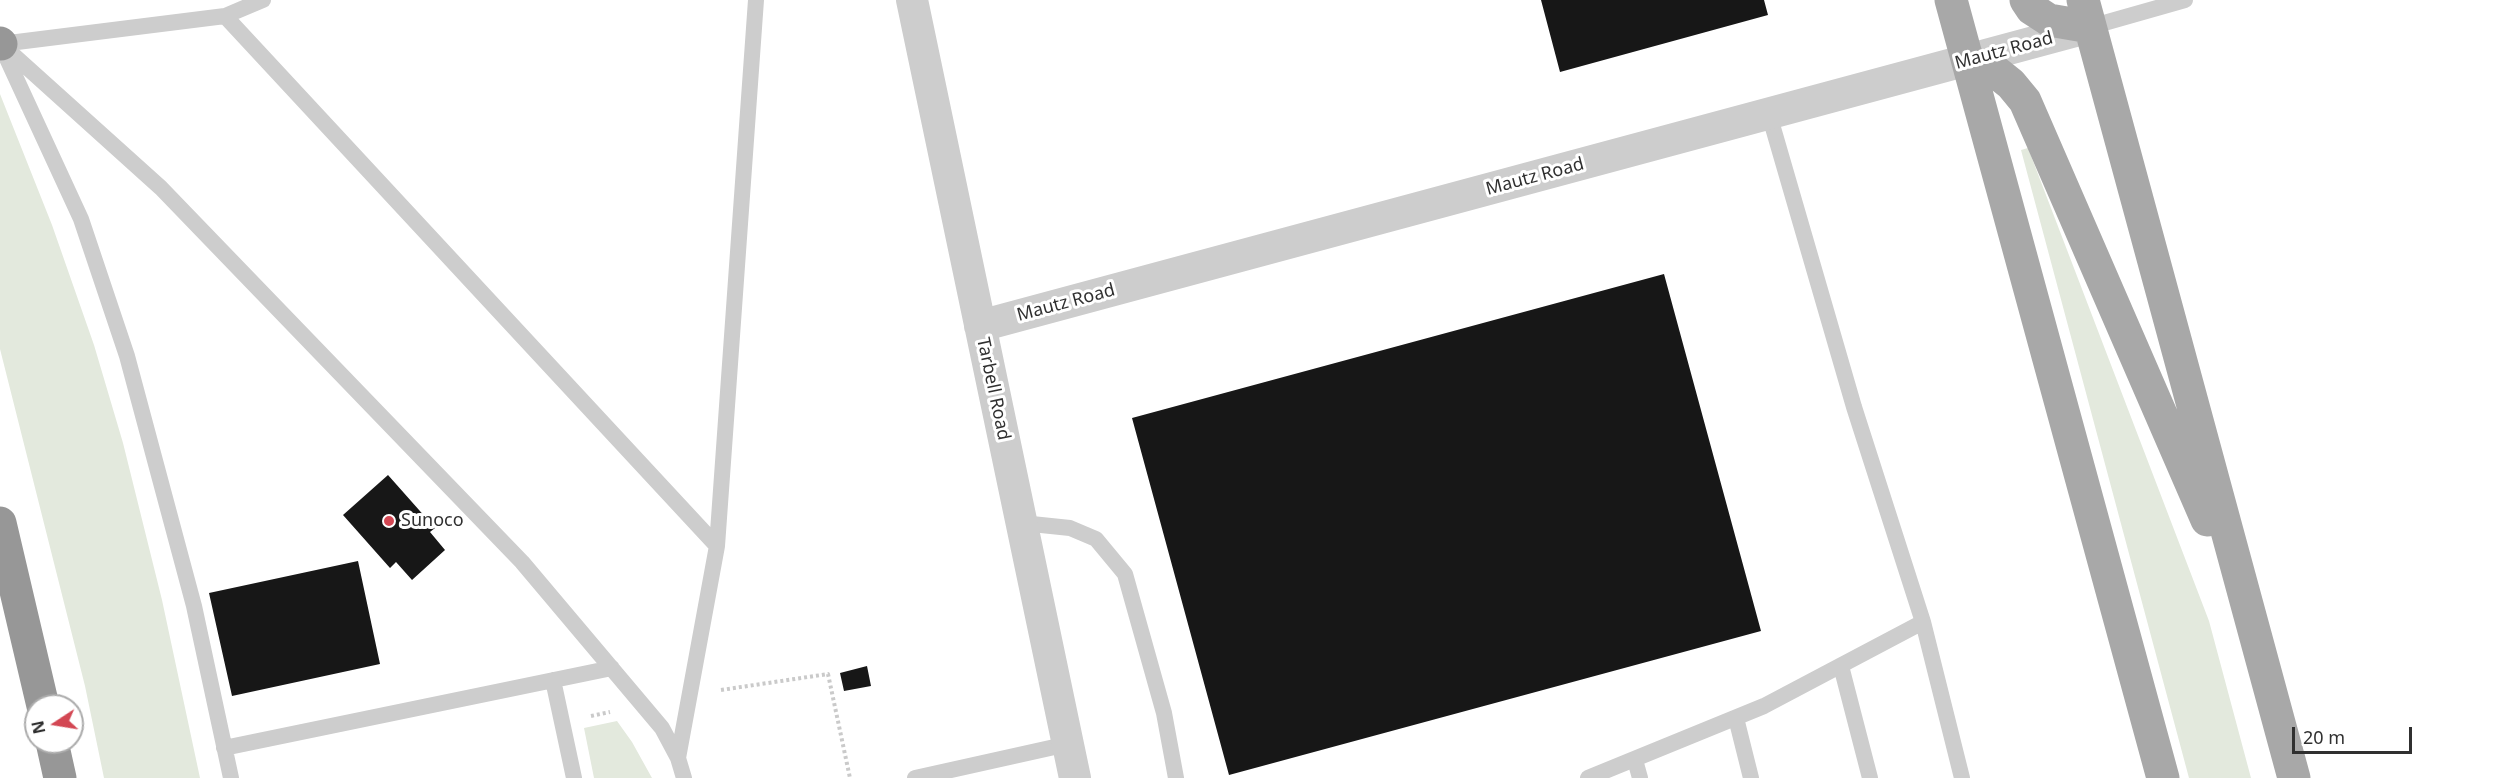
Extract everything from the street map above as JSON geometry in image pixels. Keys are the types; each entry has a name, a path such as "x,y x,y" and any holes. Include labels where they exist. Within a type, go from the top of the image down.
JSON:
{"highway":[{"path":"0,523 40,694"},
{"path":"55,754 60,778"}],"main road":[{"path":"1951,0 2163,778"},
{"path":"2026,0 2032,9 2049,20 2087,14 2294,778"},
{"path":"1968,61 1996,72 2011,84 2025,101 2253,626"}],"street":[{"name":"Tarbell Road","path":"912,0 1075,778"},
{"name":"Mautz Road","path":"980,326 1968,61 2087,14"}],"lane":[{"path":"0,43 225,16 263,0"},
{"path":"678,758 717,546 756,0"},
{"path":"2087,14 2186,0"},
{"path":"225,16 717,546"},
{"path":"0,43 161,188 522,562 662,728 678,758 684,778"},
{"path":"0,43 81,219 128,356 194,606 231,778"},
{"path":"1769,114 1854,407 1923,622 1962,778"},
{"path":"1022,523 1070,528 1096,539 1125,574 1164,713 1176,778"},
{"path":"1588,778 1764,706 1923,622"},
{"path":"1841,666 1870,778"},
{"path":"224,748 612,668"},
{"path":"553,680 574,778"},
{"path":"1736,718 1751,778"},
{"path":"915,778 1068,744"},
{"path":"1635,760 1640,778"}],"path":[{"path":"689,695 828,674 850,778"},
{"path":"562,722 643,705"}],"shaded area":[{"path":"0,94 52,225 94,345 123,443 162,600 200,778 104,778 85,686 0,349"},
{"path":"2028,148 2209,621 2251,778 2189,778 2021,150"},
{"path":"617,721 652,778 594,778 584,728"}],"building":[{"path":"1541,0 1764,0 1768,15 1560,72"},
{"path":"1664,274 1761,631 1229,775 1132,418"},
{"name":"Sunoco","path":"388,475 435,528 430,532 445,550 412,580 396,562 390,568 343,515"},
{"name":"Sunoco","path":"358,561 380,664 232,696 209,593"},
{"path":"867,666 871,686 844,691 840,673"}],"place":[{"name":"Sunoco","path":"389,521"}]}
